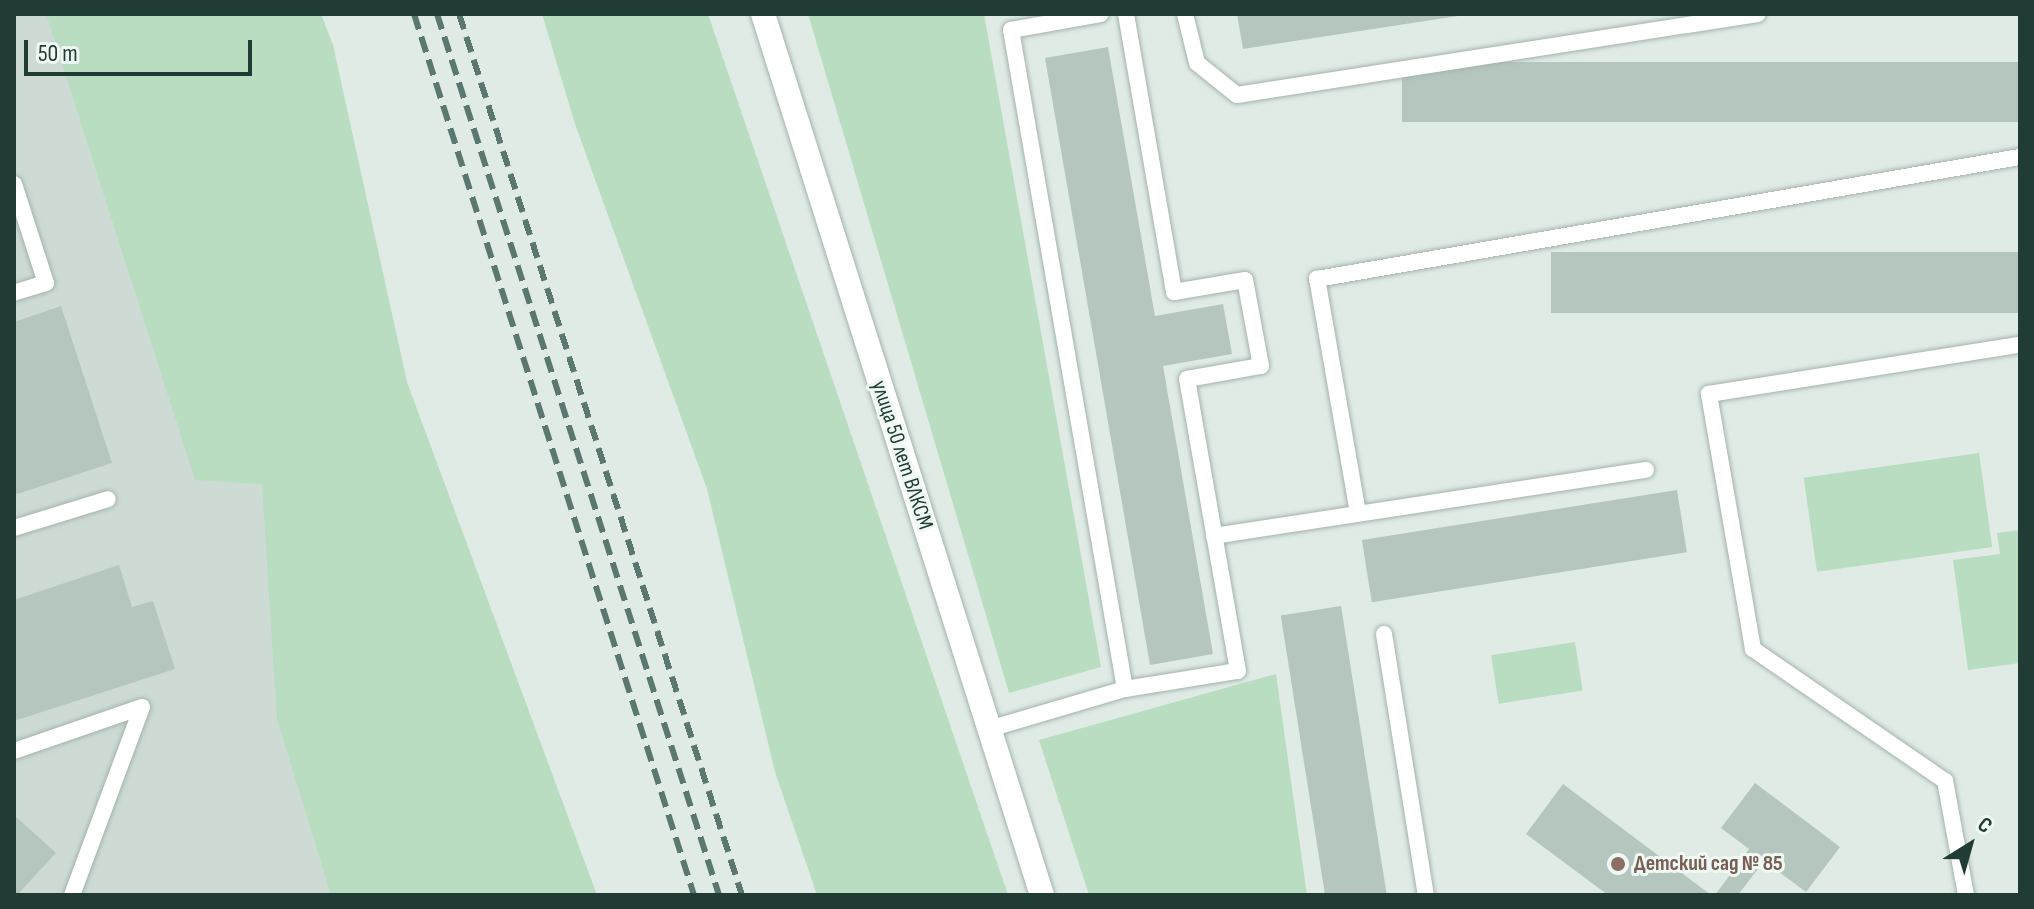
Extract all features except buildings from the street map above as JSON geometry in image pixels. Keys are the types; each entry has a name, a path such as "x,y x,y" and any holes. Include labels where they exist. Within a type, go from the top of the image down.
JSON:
{"street":[{"name":"улица 50 лет ВЛКСМ","path":"763,14 1042,895"}],"lane":[{"path":"1101,14 1011,30 1125,689"},
{"path":"989,729 1125,689 1238,671 1187,379 1261,366 1245,280 1174,292 1126,14"},
{"path":"1185,14 1197,63 1237,95 1758,14"},
{"path":"1358,513 1317,279 2020,157"},
{"path":"14,184 46,283 14,293"},
{"path":"1966,895 1945,781 1753,649 1709,394 2020,345"},
{"path":"1214,536 1646,470"},
{"path":"14,528 108,499"},
{"path":"1384,634 1426,895"},
{"path":"14,751 142,707 72,895"}],"shaded area":[{"path":"14,14 144,14 430,895 14,895"}],"green space":[{"path":"46,14 321,14 333,45 407,382 597,895 331,895 277,719 262,484 195,480"},
{"path":"542,14 708,14 1008,895 817,895 775,772 707,489 575,124"},
{"path":"808,14 984,14 1101,667 1009,693"},
{"path":"1979,453 1992,547 1817,572 1804,478"},
{"path":"2020,530 2020,663 1968,670 1953,560 2000,554 1997,533"},
{"path":"1575,642 1583,690 1499,704 1491,655"},
{"path":"1276,674 1307,895 1089,895 1039,740"}],"railway":[{"path":"414,14 694,895"},
{"path":"437,14 719,895"},
{"path":"459,14 742,895"}],"place":[{"name":"Детский сад № 85","path":"1618,864"}]}
